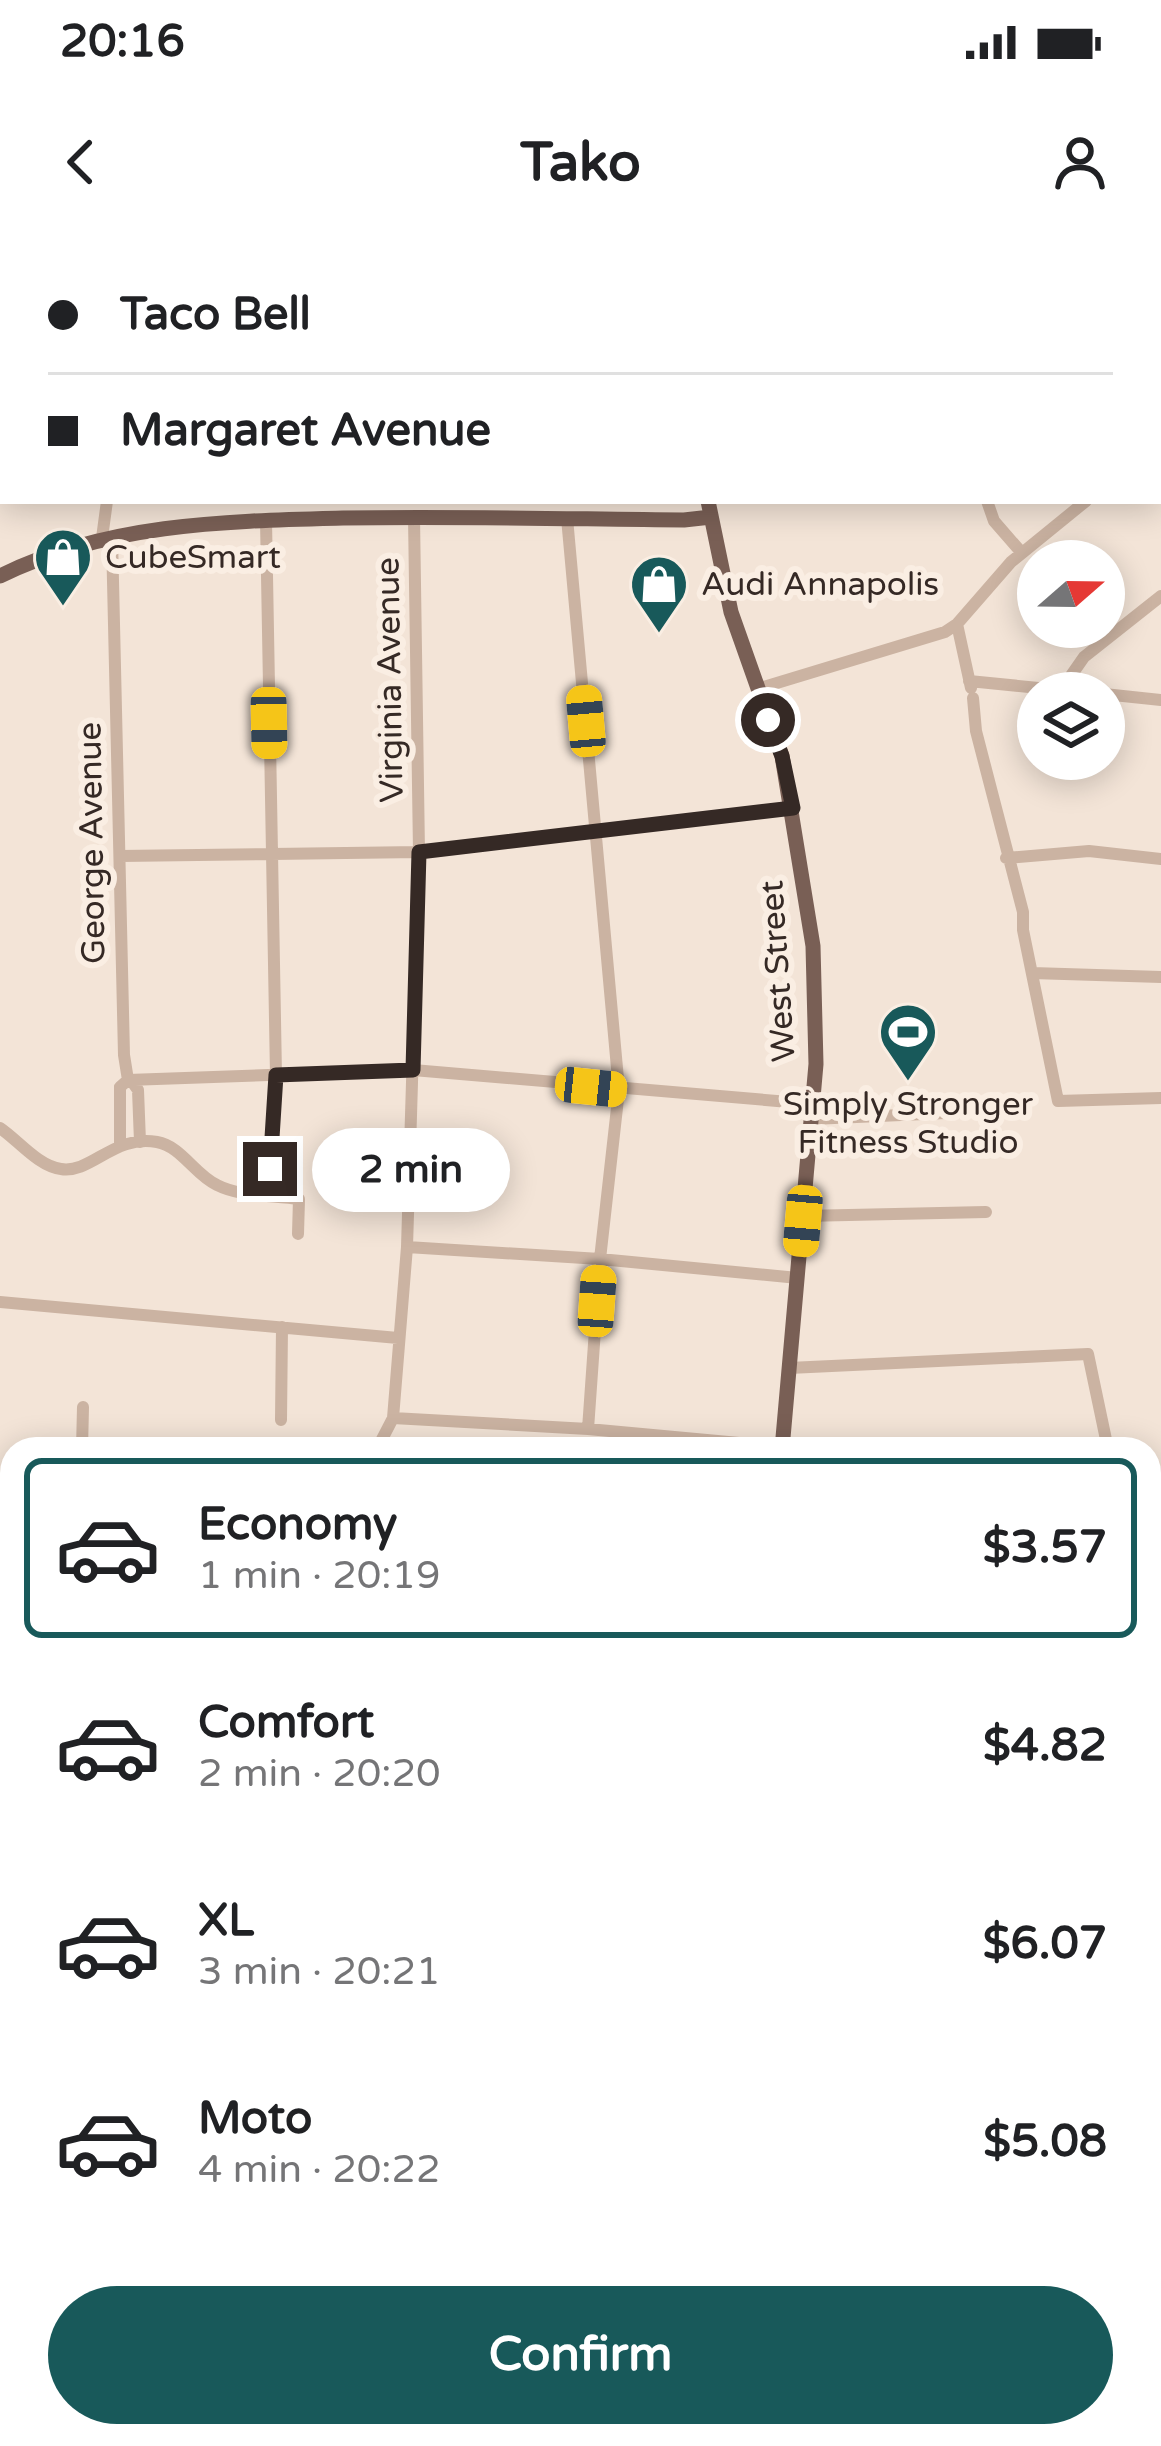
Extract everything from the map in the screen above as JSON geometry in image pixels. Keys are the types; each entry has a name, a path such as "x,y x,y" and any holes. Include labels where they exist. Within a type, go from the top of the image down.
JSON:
{"main road":[{"path":"0,576 107,538 175,526 414,517 685,520 709,509"},
{"name":"West Street","path":"709,509 731,613 782,756 813,946 817,1021 813,1111 783,1437"}],"street":[{"name":"George Avenue","path":"107,504 129,1080 120,1088 120,1144"},
{"path":"988,504 994,521 1017,547"},
{"path":"1036,540 1082,504"},
{"name":"Virginia Avenue","path":"394,1418 407,1247 419,852 414,517"},
{"path":"566,518 619,1090 600,1258 588,1429"},
{"path":"266,520 276,1075 270,1169"},
{"path":"757,689 927,638 957,624 1017,556"},
{"path":"1074,672 1084,657 1161,596"},
{"path":"957,624 1058,1101 1161,1098"},
{"path":"969,681 1017,686"},
{"path":"1125,696 1161,700"},
{"path":"120,856 419,852 793,808"},
{"path":"1006,858 1089,851 1161,859"},
{"path":"1032,973 1161,977"},
{"path":"129,1080 413,1070 813,1111 1013,1110"},
{"path":"129,1080 138,1090 140,1142"},
{"path":"0,1128 63,1170 82,1166 120,1144 168,1146 218,1186 299,1199 298,1234"},
{"path":"803,1216 986,1212"},
{"path":"407,1247 600,1258 798,1278"},
{"path":"0,1302 398,1338"},
{"path":"281,1420 282,1327"},
{"path":"789,1368 1088,1354 1105,1437"},
{"path":"82,1407 82,1437"},
{"path":"384,1437 394,1418 670,1437"}],"place":[{"name":"CubeSmart","path":"63,608"},
{"name":"Audi Annapolis","path":"659,635"},
{"name":"Simply Stronger Fitness Studio","path":"908,1083"}],"route":[{"path":"270,1169 276,1075 413,1070 419,852 793,808 782,756 768,720"}]}
